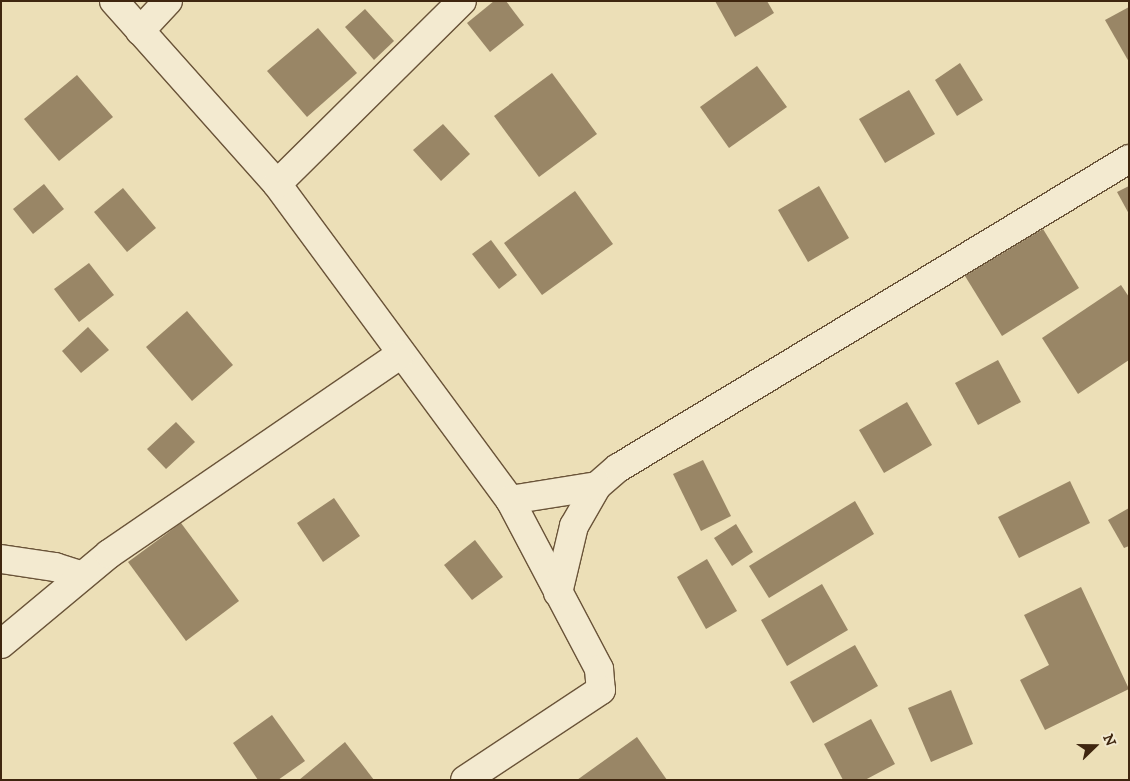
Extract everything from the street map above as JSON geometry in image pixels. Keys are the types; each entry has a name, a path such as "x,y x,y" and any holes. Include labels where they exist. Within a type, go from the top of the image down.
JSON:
{"street":[{"path":"114,1 277,184 400,355 510,500 599,668 601,690 465,780"},
{"path":"140,31 168,1"},
{"path":"277,184 462,1"},
{"path":"558,593 574,526 598,486 618,468 1129,159"},
{"path":"1,644 82,576 400,355"},
{"path":"510,500 598,486"},
{"path":"1,559 55,567 82,576"}],"building":[{"path":"494,1 506,1 524,25 490,52 467,23"},
{"path":"715,1 767,1 774,13 735,37"},
{"path":"1129,7 1129,62 1105,20"},
{"path":"365,9 394,41 374,60 345,27"},
{"path":"318,28 357,73 307,117 267,71"},
{"path":"960,63 983,100 957,116 935,80"},
{"path":"757,66 787,107 729,148 700,107"},
{"path":"552,73 597,134 539,177 494,116"},
{"path":"77,75 113,117 59,161 24,119"},
{"path":"909,90 935,134 885,163 859,119"},
{"path":"443,124 470,154 441,181 413,150"},
{"path":"44,184 64,209 33,234 13,209"},
{"path":"819,186 849,238 808,262 778,210"},
{"path":"1129,186 1129,214 1117,192"},
{"path":"123,188 156,228 127,252 94,212"},
{"path":"575,191 613,244 542,295 504,243"},
{"path":"1043,229 1079,288 1002,336 965,276"},
{"path":"491,240 517,275 499,289 472,254"},
{"path":"89,263 114,295 79,322 54,289"},
{"path":"1121,285 1129,297 1129,360 1078,394 1042,338"},
{"path":"187,311 233,365 192,401 146,347"},
{"path":"88,327 109,350 81,373 62,351"},
{"path":"998,360 1021,402 978,425 955,383"},
{"path":"907,402 932,445 884,473 859,430"},
{"path":"176,422 195,442 166,469 147,449"},
{"path":"703,460 731,516 701,531 673,474"},
{"path":"1070,481 1090,523 1019,558 998,517"},
{"path":"334,498 360,536 323,562 297,523"},
{"path":"855,501 874,534 769,598 749,566"},
{"path":"1129,508 1129,546 1124,548 1108,520"},
{"path":"181,523 239,601 186,641 128,562"},
{"path":"736,524 753,552 732,566 714,538"},
{"path":"475,540 503,577 472,600 444,565"},
{"path":"707,559 737,611 706,629 677,577"},
{"path":"822,584 848,630 787,666 761,620"},
{"path":"1081,587 1129,689 1045,730 1020,680 1049,665 1024,615"},
{"path":"855,645 878,686 813,723 790,682"},
{"path":"951,690 973,744 931,762 908,708"},
{"path":"272,715 305,761 278,780 258,780 233,743"},
{"path":"871,719 895,764 865,780 843,780 824,744"},
{"path":"637,737 667,780 577,780"},
{"path":"345,742 374,780 299,780"}]}
